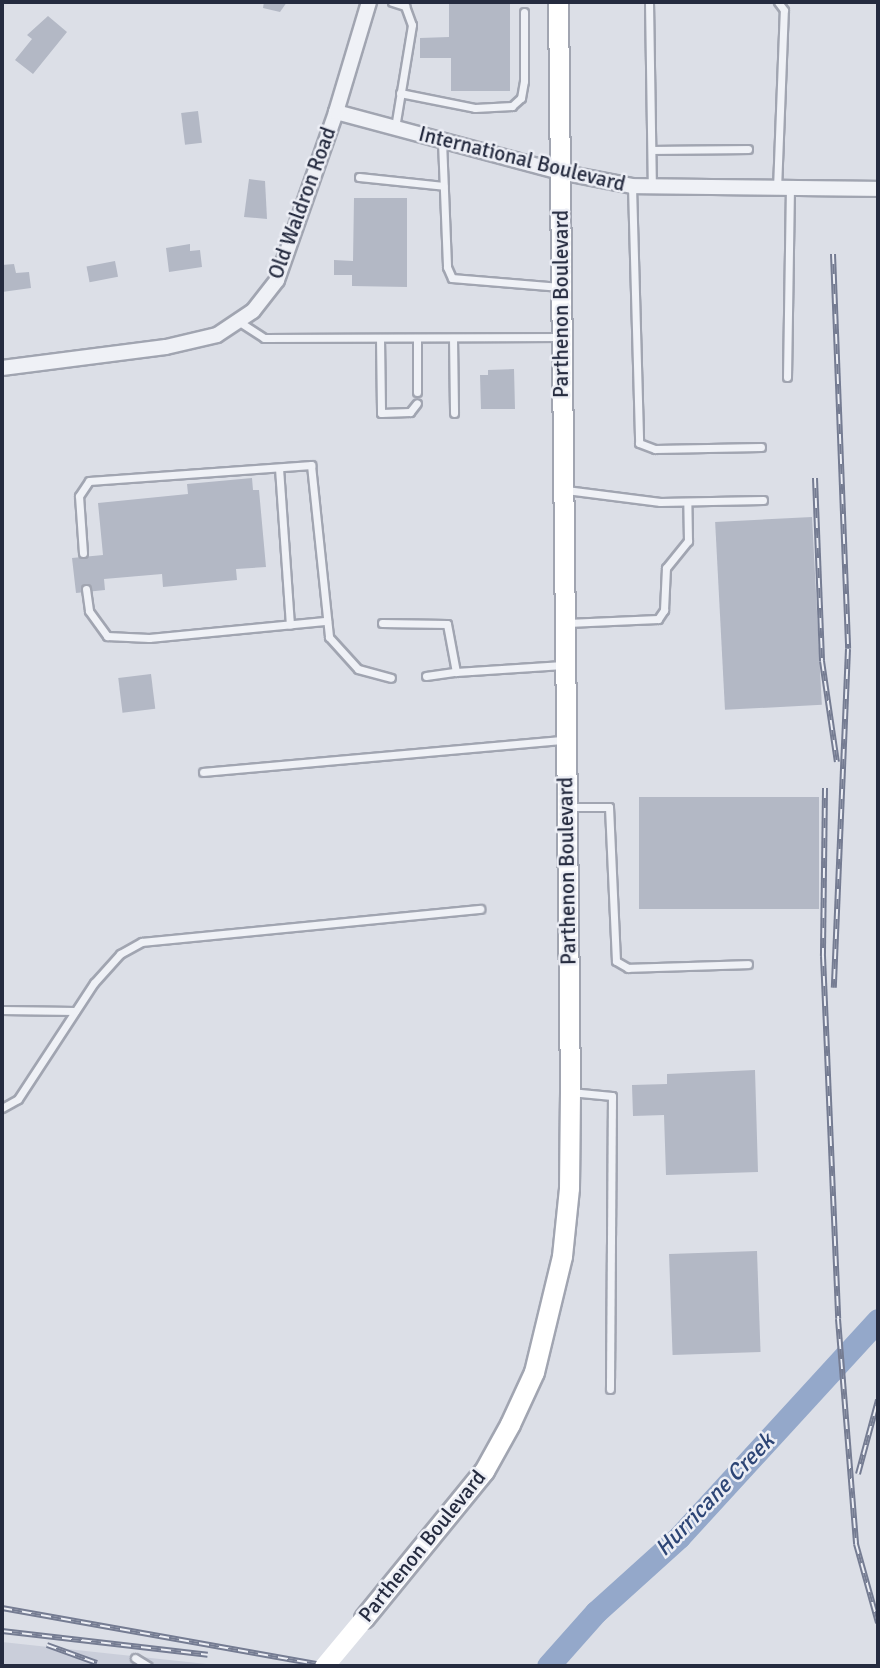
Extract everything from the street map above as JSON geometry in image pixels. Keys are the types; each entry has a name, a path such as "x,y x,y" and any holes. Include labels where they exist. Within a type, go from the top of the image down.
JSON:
{"main road":[{"name":"Parthenon Boulevard","path":"324,1666 484,1471 534,1372 562,1256 569,1188 570,1092 563,665 558,2"}],"street":[{"name":"Old Waldron Road","path":"2,368 166,347 217,335 253,311 277,280 336,112 369,2"},
{"name":"International Boulevard","path":"336,112 560,172 632,186 878,189"}],"lane":[{"path":"392,2 405,6 412,25 395,128"},
{"path":"649,2 652,187"},
{"path":"778,2 784,10 783,189 787,377"},
{"path":"401,93 475,108 512,106 521,98 524,81 524,12"},
{"path":"442,141 447,267 452,278 561,287"},
{"path":"652,150 748,149"},
{"path":"359,177 444,186"},
{"path":"632,186 639,443 655,449 761,447"},
{"path":"238,320 264,338 561,337"},
{"path":"380,338 381,414 410,412 417,403"},
{"path":"417,338 417,392"},
{"path":"453,338 454,414"},
{"path":"83,553 79,496 89,481 311,465 327,621 336,649 358,669 391,678"},
{"path":"279,468 290,625"},
{"path":"562,489 687,502 763,500"},
{"path":"563,623 658,620 664,610 666,568 688,541 687,502"},
{"path":"86,589 89,611 107,636 149,638 327,621"},
{"path":"382,623 447,624 456,672"},
{"path":"426,676 563,665"},
{"path":"203,772 565,740"},
{"path":"566,807 609,807 616,961 628,968 748,964"},
{"path":"2,1108 18,1099 75,1011 120,954 142,942 480,909"},
{"path":"2,1010 75,1011"},
{"path":"570,1092 612,1096 610,1388"},
{"path":"135,1658 148,1666"}],"shaded area":[{"path":"2,1642 225,1666 2,1666"}],"building":[{"path":"264,2 287,2 280,12 263,8"},
{"path":"510,2 510,91 451,91 451,58 420,58 420,38 449,37 449,3"},
{"path":"48,16 67,32 33,74 15,60 32,39 27,35"},
{"path":"198,111 202,143 185,145 181,113"},
{"path":"249,179 265,181 267,219 244,217"},
{"path":"354,198 407,198 407,287 352,286 352,275 334,275 334,260 353,261"},
{"path":"190,244 190,251 200,250 202,267 169,272 166,248"},
{"path":"115,261 118,277 90,282 87,267"},
{"path":"14,264 16,273 29,272 31,288 2,292 2,265"},
{"path":"514,369 515,409 481,409 480,375 488,375 488,370"},
{"path":"252,478 253,490 259,490 266,567 236,569 237,580 163,587 162,574 104,579 105,590 76,593 72,558 103,555 98,503 188,494 187,484"},
{"path":"812,517 822,705 725,710 715,522"},
{"path":"151,674 155,709 123,713 118,678"},
{"path":"639,797 819,797 819,909 639,909"},
{"path":"755,1070 758,1172 666,1175 664,1115 633,1116 632,1085 667,1084 667,1074"},
{"path":"757,1251 761,1352 673,1355 669,1254"}],"waterway":[{"name":"Hurricane Creek","path":"548,1666 596,1612 679,1537 878,1320"}],"railway":[{"path":"833,254 848,649 834,988"},
{"path":"815,478 822,661 837,762"},
{"path":"825,788 823,956 838,1319 856,1544 878,1623"},
{"path":"858,1474 878,1400"},
{"path":"2,1608 329,1666"},
{"path":"2,1631 208,1655"},
{"path":"47,1645 97,1663"}]}
